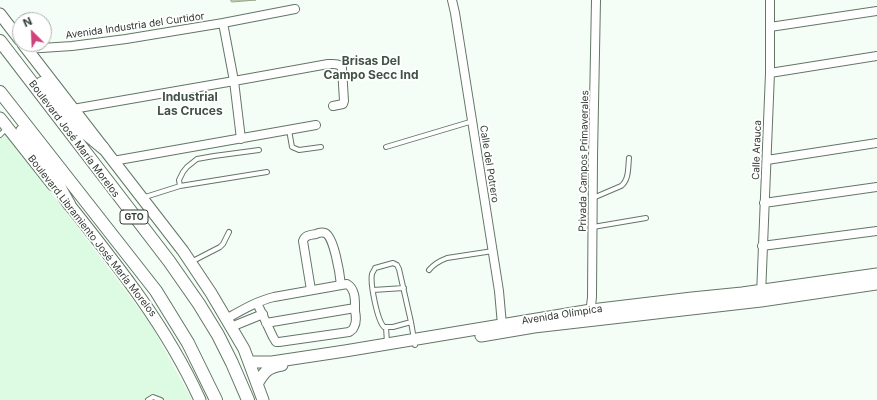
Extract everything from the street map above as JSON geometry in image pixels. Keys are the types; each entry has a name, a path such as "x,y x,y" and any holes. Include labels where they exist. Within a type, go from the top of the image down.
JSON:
{"main road":[{"path":"1,42 32,71 77,126 103,148"},
{"name":"Boulevard José María Morelos","path":"1,42 169,261 199,304 218,335 248,400"},
{"name":"GTO","path":"0,92 156,291 188,343 216,400"},
{"path":"0,101 52,174 69,204"}],"street":[{"name":"Calle del Potrero","path":"452,0 499,291 503,328"},
{"name":"Privada Campos Primaverales","path":"590,316 593,227 592,199 596,0"},
{"name":"Calle Arauca","path":"761,296 770,73 770,0"},
{"name":"Avenida Industria del Curtidor","path":"52,45 72,46 126,39 223,23 295,9"},
{"path":"770,27 877,12"},
{"path":"0,14 12,30"},
{"path":"223,23 234,81 241,139"},
{"path":"29,52 191,262 244,350 263,400"},
{"path":"770,73 877,56"},
{"path":"73,109 328,64 337,64 342,68 344,100 343,104 333,106"},
{"name":"Boulevard Libramiento José María Morelos","path":"0,118 4,131 69,204 140,296 179,358 200,400"},
{"path":"113,161 316,125"},
{"path":"767,160 877,143"},
{"path":"764,203 877,187"},
{"path":"762,246 877,231"},
{"path":"311,290 303,241 306,236 321,233 327,234 331,239 342,285"},
{"name":"Avenida Olímpica","path":"761,296 877,274"},
{"path":"228,323 258,302 274,297 347,284 352,290 356,303 356,323 351,331 312,338 276,342 266,323 258,302"},
{"name":"Avenida Olímpica","path":"257,384 265,371 276,366 415,342 503,328 534,328 590,316 877,284"},
{"path":"266,323 355,308"},
{"path":"228,323 263,314"},
{"name":"Avenida Olímpica","path":"249,362 272,362 387,347"}],"lane":[{"path":"386,147 472,121"},
{"path":"289,130 292,147 295,149 298,150 321,147"},
{"path":"180,186 180,180 183,172 197,159 259,150"},
{"path":"592,199 621,186 624,183 626,180 629,158"},
{"path":"142,198 180,186 267,172"},
{"path":"593,227 646,218"},
{"path":"191,262 220,247 230,232"},
{"path":"429,270 434,264 446,258 492,251"},
{"path":"411,322 393,327 382,326 377,311 373,290 372,274 376,268 393,263 397,265 404,288 411,322 415,342"},
{"path":"373,290 404,288"},
{"path":"386,327 387,347"},
{"path":"148,400 154,397 161,400"}],"shaded area":[{"path":"0,125 150,323 192,400 0,400"}],"building":[{"path":"231,0 256,0 232,2"}],"district":[{"name":"Brisas Del Campo Secc Ind","path":"371,68"},
{"name":"Industrial Las Cruces","path":"190,104"}]}
